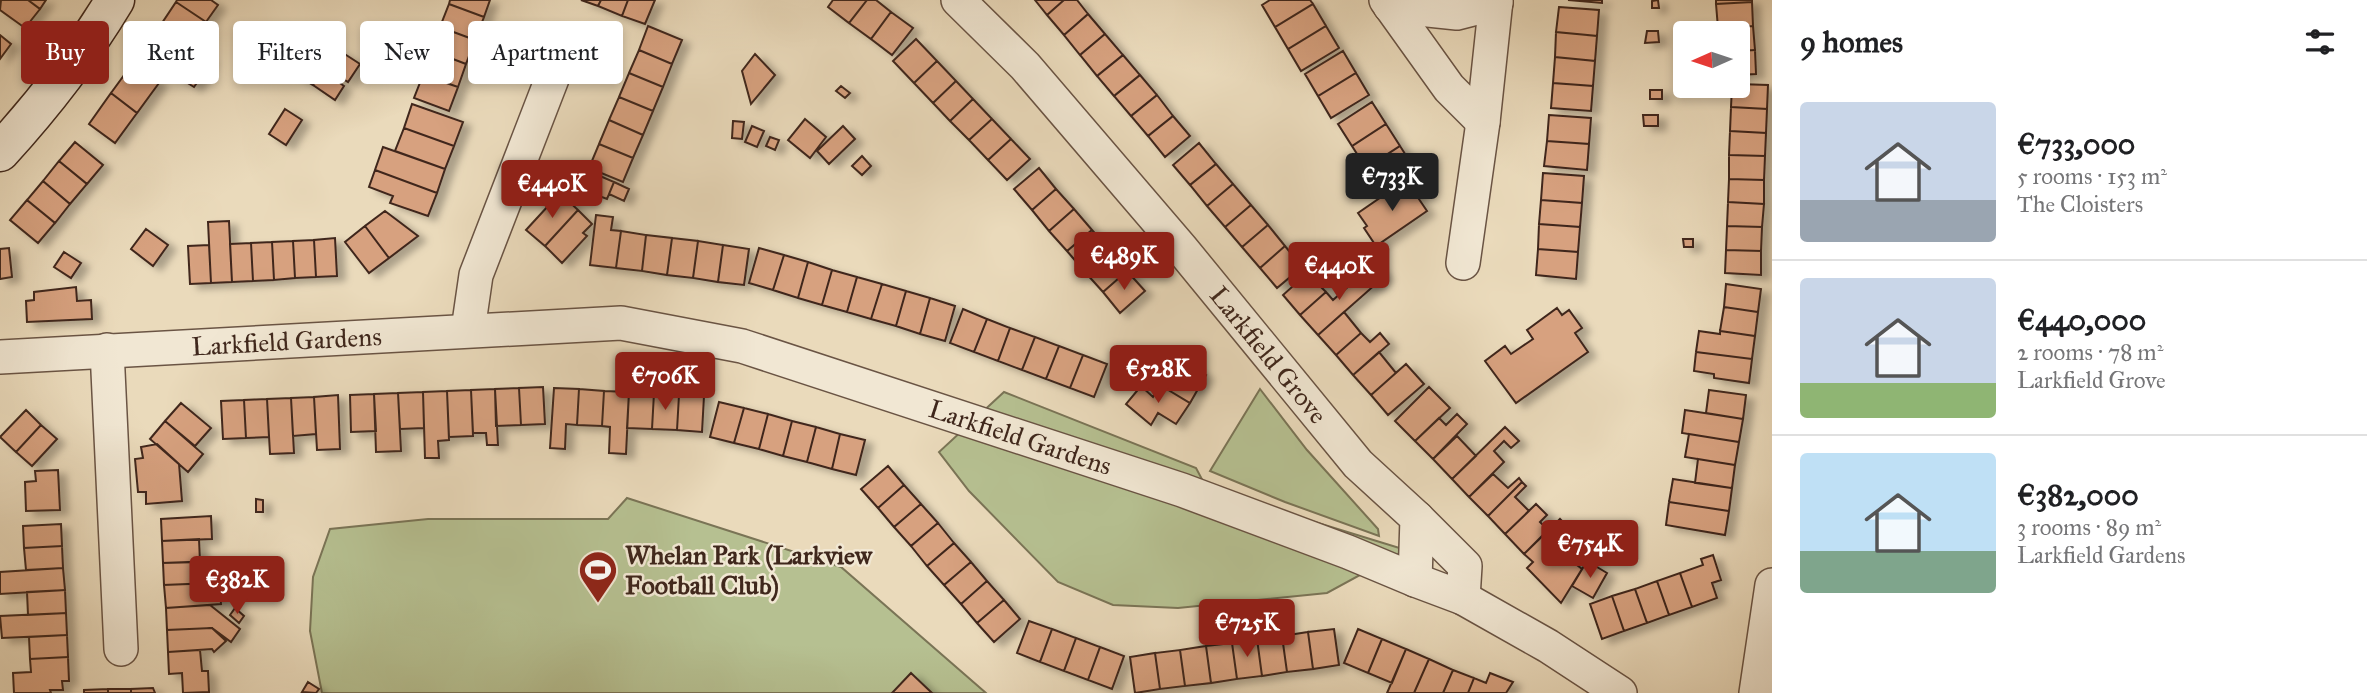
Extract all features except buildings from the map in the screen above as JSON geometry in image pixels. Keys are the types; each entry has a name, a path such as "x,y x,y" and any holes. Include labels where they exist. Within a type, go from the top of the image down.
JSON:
{"street":[{"path":"0,152 42,106 115,0"},
{"name":"Larkfield Grove","path":"958,0 1034,76 1181,248 1358,464 1465,566 1463,598"},
{"path":"1388,3 1457,13 1496,1 1464,263"},
{"path":"1388,3 1449,88 1483,122"},
{"path":"467,330 476,275 550,84"},
{"name":"Larkfield Gardens","path":"0,357 621,323 742,346 1187,491 1348,552 1463,598 1548,646 1620,693"},
{"path":"107,350 121,649"},
{"path":"1415,580 1417,518"},
{"path":"1756,693 1772,585"}],"green space":[{"path":"1260,389 1307,450 1378,529 1379,536 1210,471"},
{"path":"1004,392 1196,468 1205,485 1263,506 1406,550 1327,593 1178,608 1113,605 1058,582 969,491 939,452"},
{"name":"Whelan Park (Larkview Football Club)","path":"627,498 841,567 986,693 322,693 310,631 313,577 330,529 428,519 608,519"}],"place":[{"name":"Whelan Park (Larkview Football Club)","path":"598,604"}]}
